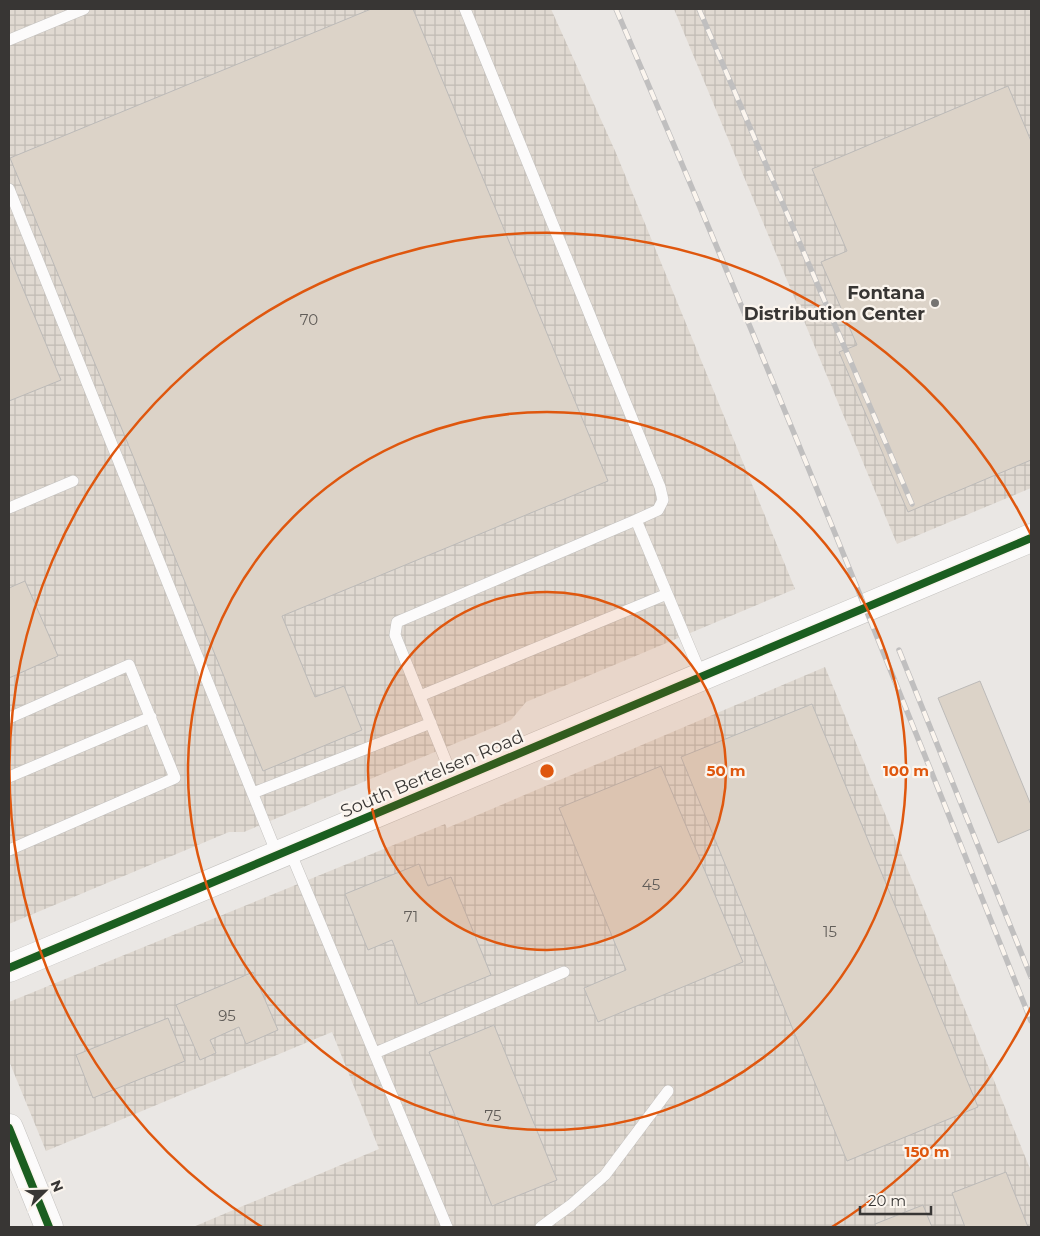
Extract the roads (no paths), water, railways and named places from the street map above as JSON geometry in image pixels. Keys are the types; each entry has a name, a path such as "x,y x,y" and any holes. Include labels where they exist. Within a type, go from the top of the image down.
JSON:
{"street":[{"name":"South Bertelsen Road","path":"9,968 867,609 1031,538"},
{"path":"9,1128 49,1227"}],"lane":[{"path":"9,40 84,9"},
{"path":"454,781 395,635 397,622 658,510 663,500 660,487 464,9"},
{"path":"9,189 253,793 283,852 375,1053 447,1227"},
{"path":"9,508 73,481"},
{"path":"636,520 702,677"},
{"path":"420,696 667,594"},
{"path":"9,718 130,665 175,778 9,850"},
{"path":"9,777 151,717"},
{"path":"253,793 431,723"},
{"path":"375,1053 564,972"},
{"path":"541,1227 571,1205 604,1175 668,1091"}],"railway":[{"path":"616,9 723,261 827,514 1031,1021"},
{"path":"699,9 912,504"},
{"path":"899,650 1031,977"}],"place":[{"name":"Fontana Distribution Center","path":"935,303"}]}
